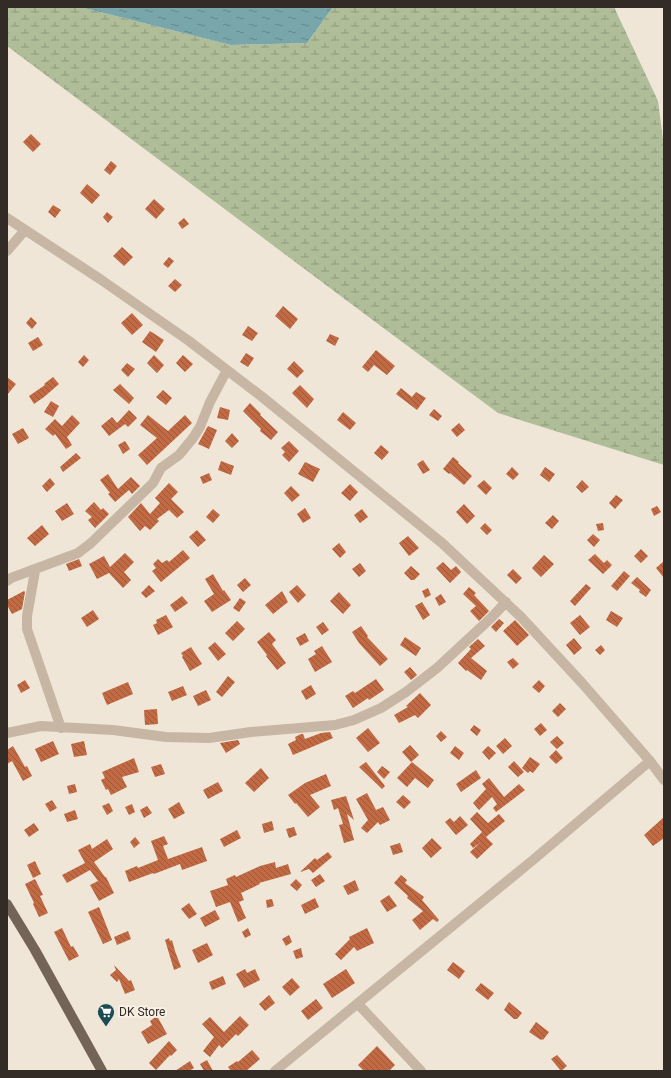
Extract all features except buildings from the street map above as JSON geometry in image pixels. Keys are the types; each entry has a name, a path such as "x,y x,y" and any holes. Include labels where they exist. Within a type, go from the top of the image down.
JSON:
{"main road":[{"path":"8,910 35,950 102,1071"}],"street":[{"path":"7,218 189,341 262,396 442,543 506,602 582,683 650,761 664,780"},
{"path":"7,251 25,230"},
{"path":"7,581 11,578 78,553 86,548 153,483 161,468 179,455 193,438 200,427 210,402 227,370"},
{"path":"34,570 27,616 27,629 61,728"},
{"path":"7,733 41,726 113,730 166,737 209,738 251,732 335,725 354,720 381,708 406,692 437,668 506,602"},
{"path":"275,1071 527,865 650,761"},
{"path":"358,1004 421,1071"}],"green space":[{"path":"7,7 80,7 231,45 307,43 333,7 614,7 658,101 664,147 664,465 498,413 7,46"}],"water":[{"path":"80,7 333,7 307,43 231,45"}],"place":[{"name":"DK Store","path":"106,1027"}]}
